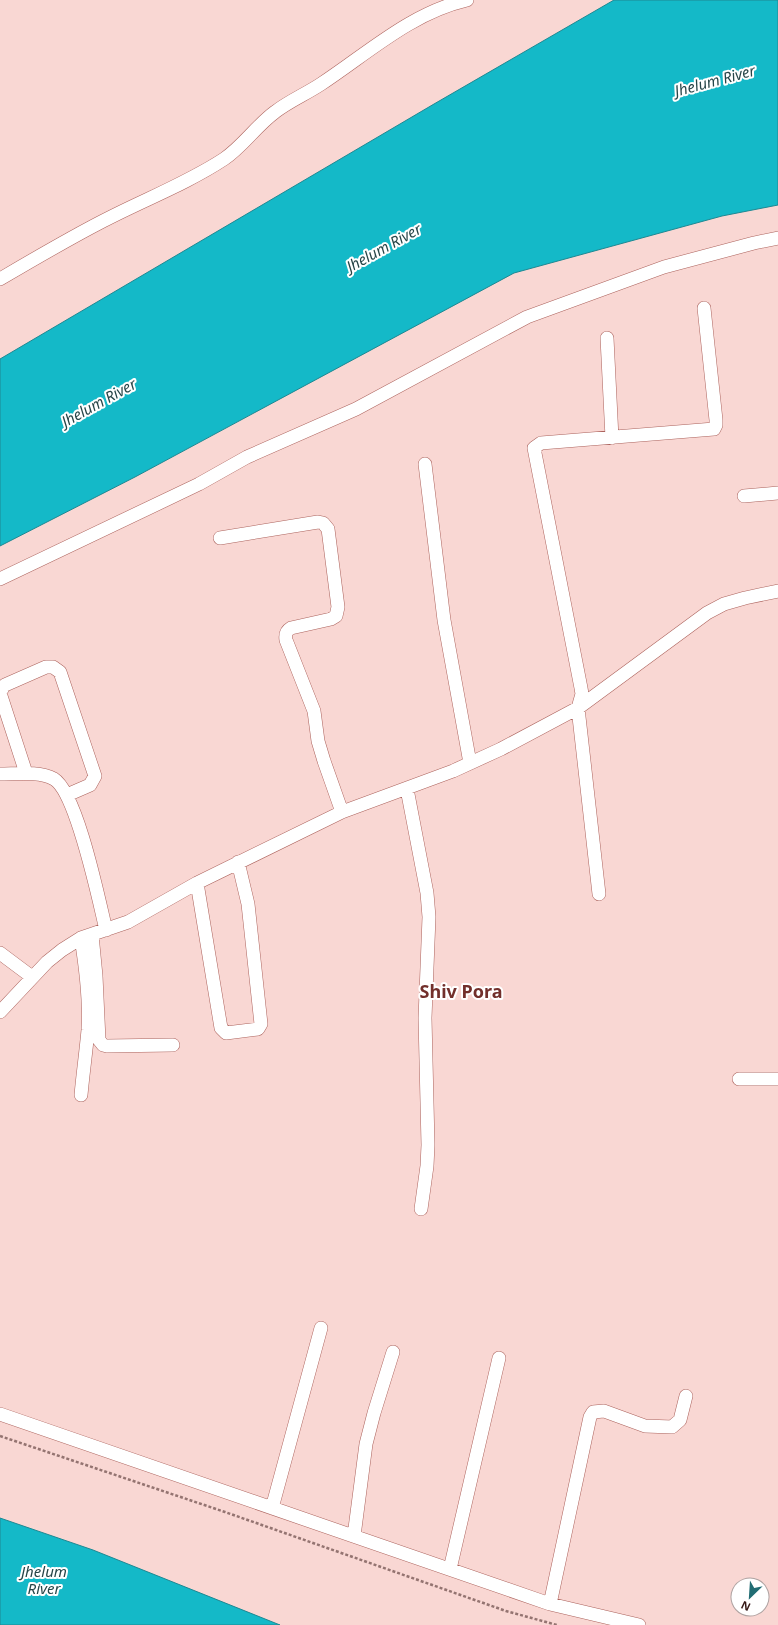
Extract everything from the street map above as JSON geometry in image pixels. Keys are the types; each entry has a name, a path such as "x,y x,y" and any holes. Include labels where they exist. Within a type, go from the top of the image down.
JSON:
{"street":[{"path":"0,279 102,221 206,170 237,149 265,120 276,111 321,84 418,18 467,0"},
{"path":"0,578 199,484 247,457 356,409 527,317 664,267 778,238"},
{"path":"600,894 578,708 582,694 534,448 540,443 714,429 716,420 704,308"},
{"path":"607,338 612,438"},
{"path":"425,464 444,620 470,763"},
{"path":"744,496 778,493"},
{"path":"220,538 318,522 323,522 328,529 338,613 331,619 291,628 286,632 285,636 314,711 318,741 342,812"},
{"path":"0,1012 32,977 62,950 87,936 128,922 197,883 342,812 407,789 501,749 578,708 707,613 724,604 778,591"},
{"path":"26,774 0,692 6,685 46,667 53,667 60,672 95,776 93,783 67,795"},
{"path":"0,774 48,776 61,785 75,811 106,930"},
{"path":"407,789 427,893 430,918 425,1018 428,1145 427,1166 421,1209"},
{"path":"197,883 221,1028 226,1033 258,1029 261,1024 254,949 248,904 238,862"},
{"path":"87,936 96,976 98,1040 100,1043 107,1046 173,1045"},
{"path":"81,1095 88,1030 87,936"},
{"path":"0,953 32,977"},
{"path":"739,1079 778,1079"},
{"path":"272,1508 321,1328"},
{"path":"354,1536 366,1444 393,1352"},
{"path":"450,1569 499,1358"},
{"path":"550,1604 590,1417 593,1412 604,1411 645,1426 672,1426 680,1420 686,1396"},
{"path":"0,1414 550,1604 639,1625"}],"path":[{"path":"0,1436 225,1512 506,1611 557,1625"}],"water":[{"path":"614,0 778,0 778,205 722,216 514,273 135,477 0,546 0,359"},
{"name":"Jhelum River","path":"0,1518 93,1550 280,1625 0,1625"}],"district":[{"name":"Shiv Pora","path":"461,992"}]}
